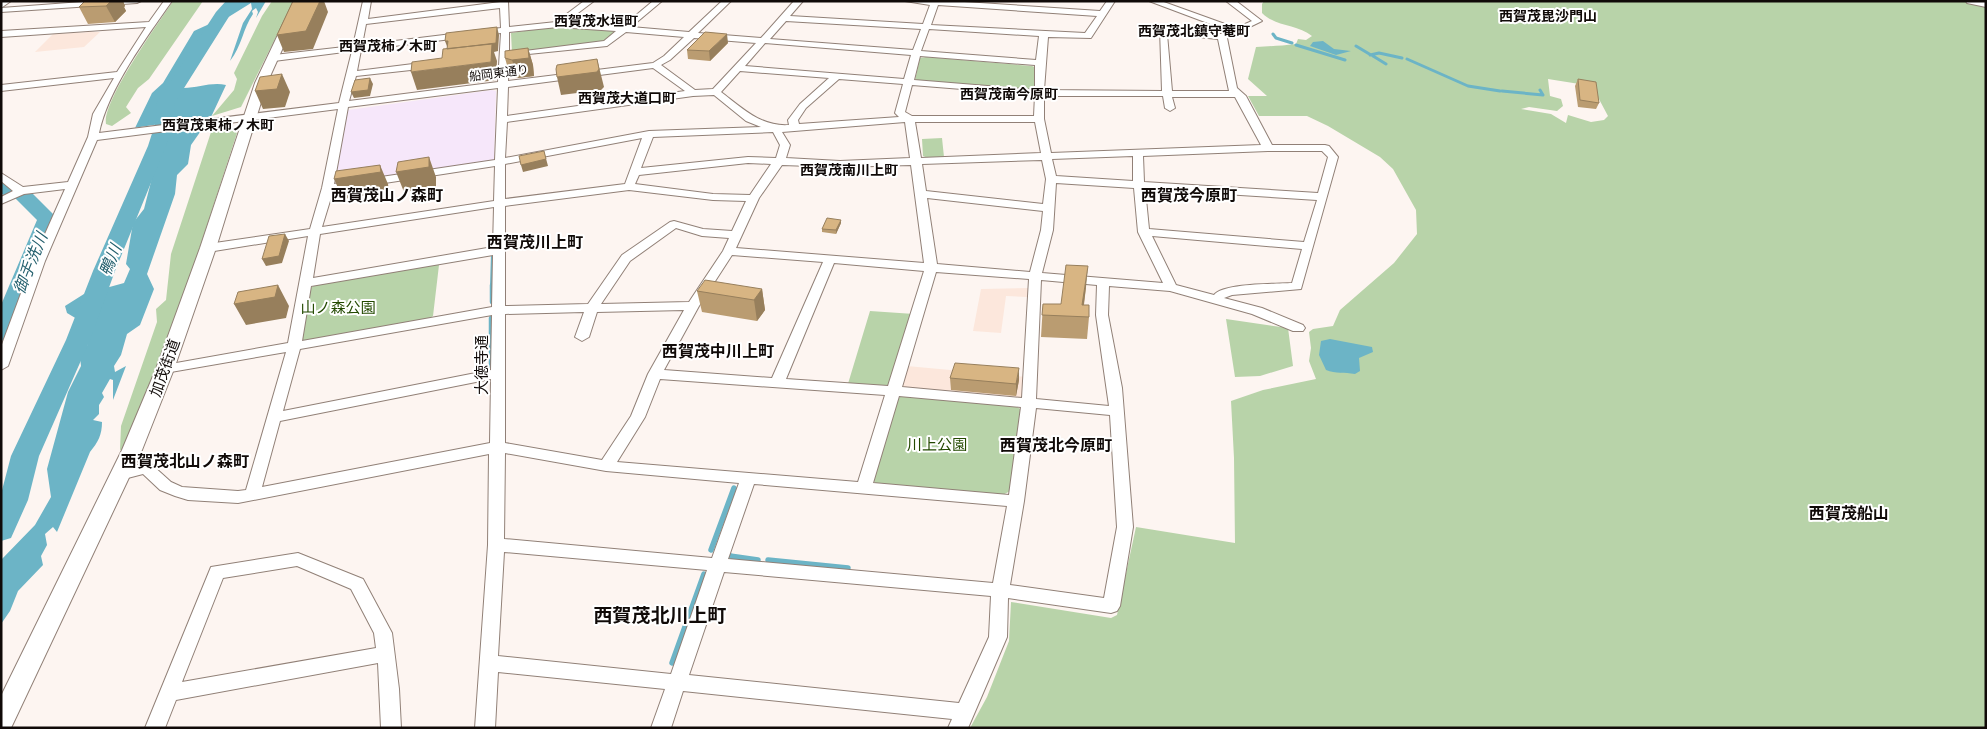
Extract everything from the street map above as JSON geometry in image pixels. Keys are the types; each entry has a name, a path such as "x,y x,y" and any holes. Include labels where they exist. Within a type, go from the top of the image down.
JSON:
{"main road":[{"path":"1,5 6,1"},
{"name":"加茂街道","path":"1,722 132,450 165,369 208,248 261,83 299,1"}],"street":[{"path":"44,8 52,1"},
{"path":"1,10 137,1"},
{"path":"1,366 39,261 92,137 98,114 119,75 168,1"},
{"path":"252,495 294,346 315,231 328,188 343,106 352,74 367,1"},
{"path":"558,24 590,1"},
{"path":"499,57 607,43 658,1"},
{"name":"船岡東通り","path":"250,117 655,65 667,58 727,1"},
{"path":"716,92 799,1"},
{"path":"909,1 1037,5 1103,14"},
{"path":"784,18 1088,36 1110,1"},
{"path":"1153,1 1235,30"},
{"path":"1170,108 1167,94 1163,31 1222,37 1258,21 1230,1"},
{"path":"1970,1 1986,5"},
{"path":"864,488 931,267 910,120 900,113 916,54 936,2"},
{"path":"363,22 504,3"},
{"name":"大徳寺通","path":"485,728 496,545 500,162 503,85 499,57 505,31 504,3"},
{"path":"1,34 152,24"},
{"path":"274,58 558,24 1040,63"},
{"path":"490,663 677,682 962,720 998,637 1000,590 1016,501 1029,405 1035,276 1046,230 1051,179 1048,154 1039,119 1042,93 1040,63 1044,34"},
{"path":"1222,37 1232,89 1241,96 1268,148"},
{"path":"352,74 437,64"},
{"path":"655,65 693,93"},
{"path":"739,68 908,84 1042,93 1237,94"},
{"path":"1,88 119,75"},
{"path":"795,128 793,120 803,106 836,77"},
{"path":"502,120 693,93 716,92 750,119 776,130 785,145 783,155 771,176 753,198 729,250 693,306 655,374 638,418 606,466"},
{"path":"92,137 250,117"},
{"path":"328,188 500,162 649,134 776,130 910,120 1039,119"},
{"path":"629,188 649,134"},
{"path":"635,172 748,160 840,164 1048,154 1138,154 1268,148 1325,148 1333,157 1297,286 1231,291 1221,294 1217,299"},
{"path":"1138,154 1144,232 1171,287"},
{"path":"1,176 21,191"},
{"path":"1051,179 1323,197"},
{"path":"3,200 21,191 73,185"},
{"path":"208,248 500,203 629,188 713,197 753,198"},
{"path":"920,194 1048,208"},
{"path":"582,337 592,308 626,258 674,224 702,232 735,235"},
{"path":"1144,232 1308,246"},
{"path":"305,283 500,250"},
{"path":"729,250 1171,287 1257,311 1298,328"},
{"path":"777,383 830,259"},
{"path":"496,545 1000,590 1110,606 1125,527 1117,411 1102,315 1103,282"},
{"path":"165,369 498,310 693,306"},
{"path":"273,418 498,373"},
{"path":"655,374 892,391 1029,405 1117,411"},
{"path":"132,450 146,468 171,490 187,494 221,493 238,497 498,448 606,466 1016,501"},
{"path":"120,475 146,468"},
{"path":"661,728 748,478"},
{"path":"155,728 217,572 298,559 356,584 383,633 390,689 390,728"},
{"path":"169,693 385,654"}],"shaded area":[{"path":"100,32 84,47 35,52 53,34"},
{"path":"492,90 496,91 494,160 338,183 333,182 348,110"},
{"path":"1029,288 1027,297 1006,296 1001,333 973,331 981,289"},
{"path":"907,366 1026,377 1023,396 1018,399 906,388 901,384"}],"green space":[{"path":"173,1 203,1 149,79 138,88 126,107 131,113 112,126 106,124 107,113 121,81"},
{"path":"272,1 294,1 241,107 212,116 234,90 237,79 234,73 262,16"},
{"path":"1264,1 1986,1 1986,728 970,728 987,697 1009,641 1011,602 1111,618 1117,615 1136,527 1235,543 1231,401 1263,390 1316,379 1309,361 1311,348 1309,332 1313,329 1333,326 1340,310 1394,263 1417,234 1416,210 1393,169 1380,157 1328,126 1307,116 1259,116 1248,96 1267,96 1248,79 1256,47 1296,44 1298,39 1306,40 1312,36 1300,29 1268,18 1262,13","holes":["1548,79 1592,86 1608,116 1604,120 1591,122 1568,115 1566,123 1551,114 1521,109 1529,107 1557,111 1563,106 1561,99 1550,96"]},
{"path":"557,26 619,31 604,42 512,53 511,33"},
{"path":"920,58 1032,66 1037,68 1037,89 919,82 915,80"},
{"path":"213,126 224,127 237,133 189,281 127,449 120,450 121,426 157,322 156,309 166,300 171,254"},
{"path":"942,138 944,157 928,158 923,156 922,139"},
{"name":"山ノ森公園","path":"434,264 439,265 433,316 428,319 306,341 301,340 309,289 315,285"},
{"path":"870,311 914,314 890,390 847,387"},
{"path":"1226,319 1288,328 1293,366 1260,376 1235,377"},
{"name":"川上公園","path":"902,396 1016,406 1023,411 1012,490 1001,496 877,485 872,479 895,400"}],"water":[{"path":"236,1 266,1 256,18 258,12 256,8 252,11 253,14 230,61 243,23 252,9 251,3 206,31 179,71 175,87 188,88 213,84 226,85 212,115 191,145 188,164 177,175 175,194 147,274 154,289 140,325 127,334 121,355 114,366 115,372 126,366 113,400 113,380 110,379 102,393 104,397 99,405 99,414 93,420 102,422 99,438 90,452 57,532 53,527 45,534 47,545 41,556 43,565 18,591 10,611 1,624 1,560 35,525 51,497 47,469 68,392 81,366 80,357 88,344 77,319 67,313 65,306 84,294 124,283 130,269 126,264 133,223 144,209 161,143 159,132 135,128 152,93 163,83 194,31 216,21"},
{"path":"1323,41 1334,49 1351,51 1336,55 1310,46 1313,42"},
{"path":"1330,339 1372,347 1373,352 1359,358 1360,371 1355,374 1326,370 1319,355 1321,341"}],"pier":[{"path":"214,116 206,127 154,134 134,130 133,128"}],"building":[{"path":"85,1 111,1 106,6 79,7"},
{"path":"293,1 320,1 306,31 277,35"},
{"path":"497,27 496,43 447,49 446,33"},
{"path":"705,32 727,34 709,51 687,50"},
{"path":"492,44 491,62 411,72 412,62 442,58 443,49"},
{"path":"528,48 529,58 512,60 505,58 505,51"},
{"path":"597,59 599,69 597,72 557,77 557,65"},
{"path":"282,74 277,89 255,91 260,77"},
{"path":"370,78 368,90 351,92 355,80"},
{"path":"1578,79 1596,82 1599,103 1580,100"},
{"path":"544,151 546,159 521,165 519,156"},
{"path":"429,157 429,167 396,172 398,162"},
{"path":"380,165 381,172 334,179 336,171"},
{"path":"827,218 841,220 836,230 822,229"},
{"path":"285,234 279,256 262,259 269,236"},
{"path":"1066,265 1088,266 1082,305 1089,305 1089,317 1042,315 1043,304 1061,304"},
{"path":"705,280 762,289 754,300 697,291"},
{"path":"278,285 275,297 234,304 238,292"},
{"path":"955,363 1019,368 1016,384 950,378"}],"waterway":[{"name":"鴨川","path":"1,530 14,500 25,456 78,340 104,271 157,146 166,118 165,104 224,12 235,1"},
{"path":"1273,34 1276,38 1292,43"},
{"path":"1296,45 1345,60"},
{"path":"1356,46 1371,55"},
{"path":"1371,55 1379,53 1402,58"},
{"path":"1373,56 1386,64"},
{"path":"1407,59 1468,86 1500,91"},
{"path":"1502,91 1543,95 1540,90"},
{"name":"御手洗川","path":"1,187 23,195 48,219 1,334"},
{"path":"492,286 493,254"},
{"path":"492,286 492,302"},
{"path":"491,318 491,366"},
{"path":"711,550 734,488"},
{"path":"727,552 730,556 758,560"},
{"path":"768,560 848,568"},
{"path":"672,663 704,574"}],"district":[{"name":"西賀茂毘沙門山","path":"1548,16"},
{"name":"西賀茂水垣町","path":"596,21"},
{"name":"西賀茂北鎮守菴町","path":"1194,31"},
{"name":"西賀茂柿ノ木町","path":"388,46"},
{"name":"西賀茂南今原町","path":"1009,94"},
{"name":"西賀茂大道口町","path":"627,98"},
{"name":"西賀茂東柿ノ木町","path":"218,125"},
{"name":"西賀茂南川上町","path":"849,170"},
{"name":"西賀茂山ノ森町","path":"387,195"},
{"name":"西賀茂今原町","path":"1189,195"},
{"name":"西賀茂川上町","path":"535,242"},
{"name":"西賀茂中川上町","path":"718,351"},
{"name":"西賀茂北今原町","path":"1056,445"},
{"name":"西賀茂北山ノ森町","path":"185,461"},
{"name":"西賀茂船山","path":"1849,513"},
{"name":"西賀茂北川上町","path":"660,615"}]}
